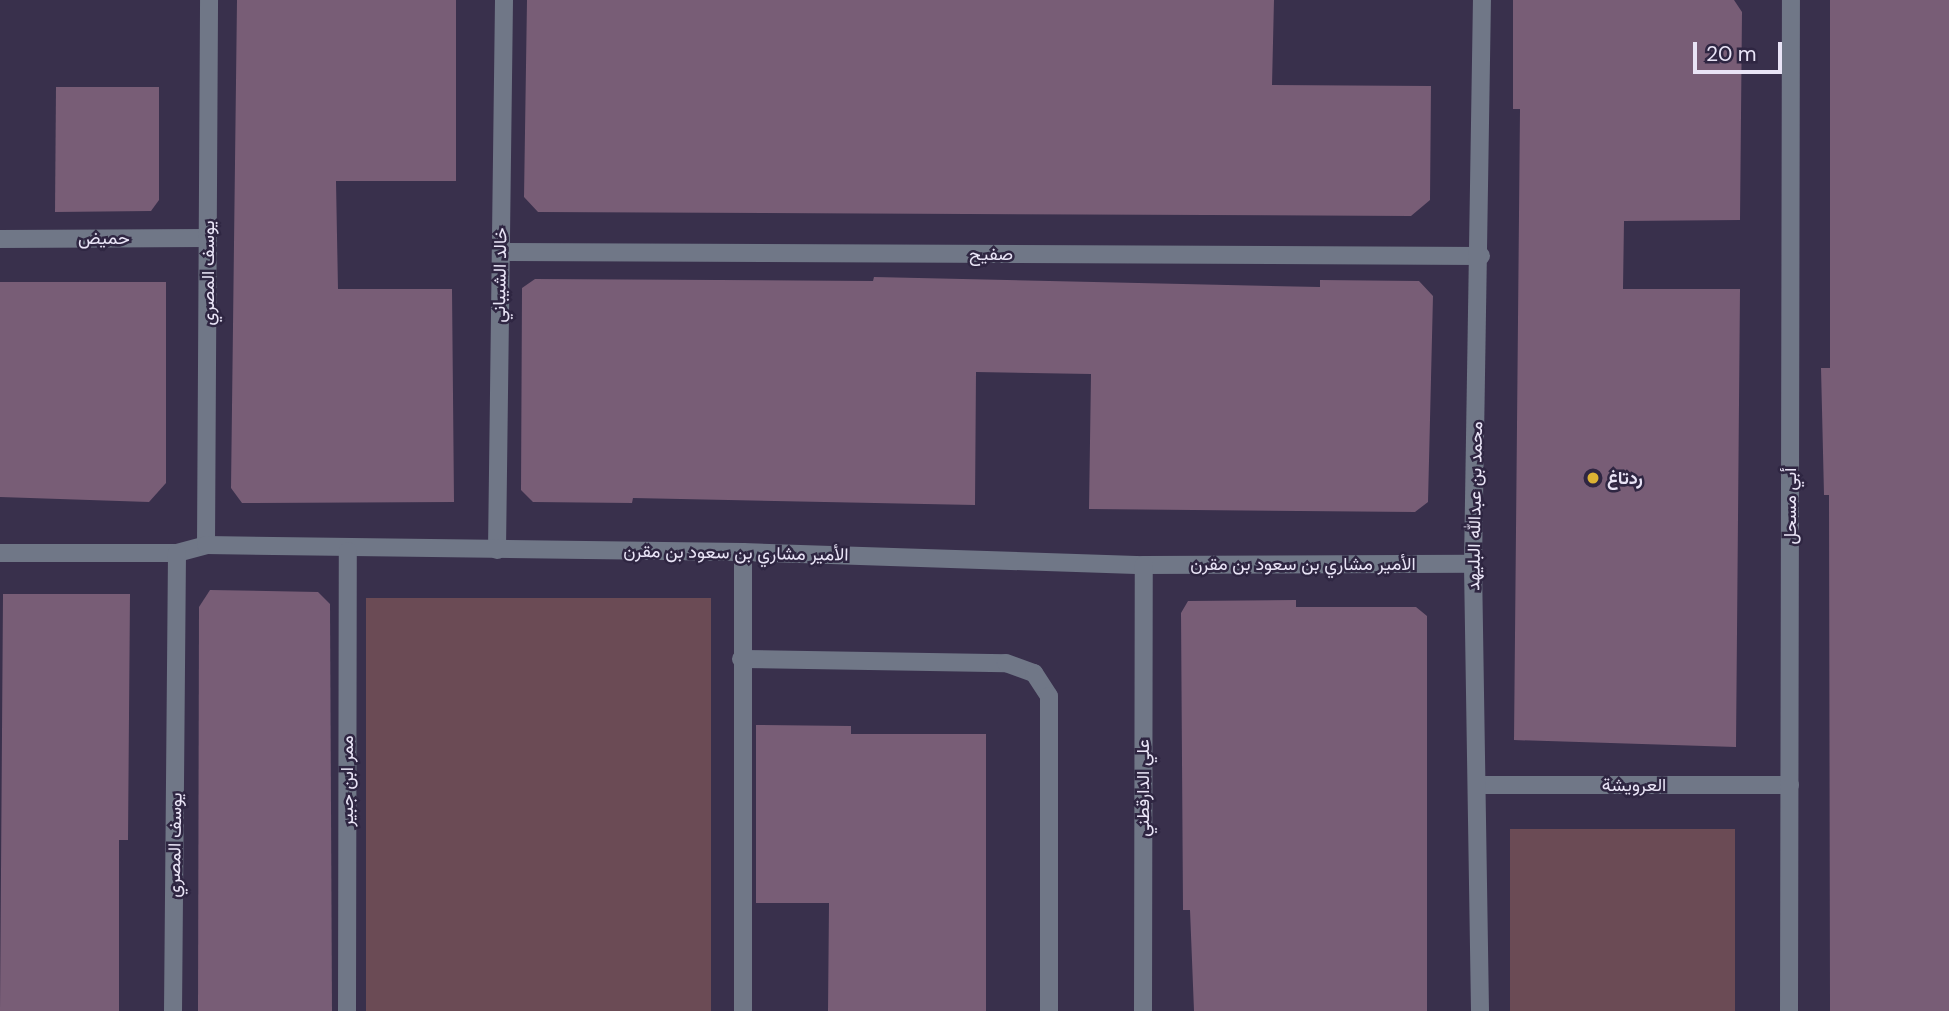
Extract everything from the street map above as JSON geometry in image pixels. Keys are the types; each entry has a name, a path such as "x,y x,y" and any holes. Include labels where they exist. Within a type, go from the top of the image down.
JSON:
{"street":[{"name":"يوسف المصري","path":"206,545 209,0"},
{"name":"خالد الشيباني","path":"497,550 504,0"},
{"name":"محمد بن عبدالله البليهد","path":"1480,1011 1473,564 1481,256 1482,0"},
{"name":"أبي مسحل","path":"1788,1011 1791,0"},
{"name":"حميض","path":"0,239 208,238"},
{"name":"صفيح","path":"501,252 1481,256"},
{"name":"الأمير مشاري بن سعود بن مقرن","path":"0,554 177,553 206,545 348,551 743,552 1144,565 1473,564"},
{"name":"ممر ابن جبير","path":"347,1011 348,551"},
{"path":"743,552 743,1011"},
{"name":"يوسف المصري","path":"173,1011 177,553"},
{"name":"علي الدارقطني","path":"1143,1011 1144,565"},
{"path":"741,659 1006,663 1034,673 1049,696 1049,1011"},
{"name":"العرويشة","path":"1478,785 1790,785"}],"shaded area":[{"path":"366,598 711,598 711,1011 366,1011"},
{"path":"1510,829 1735,829 1735,1011 1510,1011"}],"building":[{"path":"237,0 456,0 456,181 336,181 338,289 452,289 454,502 242,503 231,488"},
{"path":"527,0 1274,0 1272,85 1431,86 1430,200 1411,216 538,212 524,197"},
{"path":"1513,0 1734,0 1742,12 1740,220 1624,221 1623,289 1740,289 1736,747 1514,740 1520,109 1513,109"},
{"path":"1830,0 1949,0 1949,1011 1830,1011 1829,495 1824,495 1821,368 1830,368"},
{"path":"56,87 159,87 159,200 151,211 55,212"},
{"path":"874,277 1320,287 1320,280 1419,281 1433,296 1428,502 1415,512 1089,509 1091,374 976,372 975,505 633,498 632,503 533,502 521,490 522,288 535,279 873,281"},
{"path":"0,282 166,282 166,483 149,502 0,497"},
{"path":"210,590 318,592 330,604 332,1011 198,1011 199,607"},
{"path":"3,594 130,594 128,840 119,840 119,1011 0,1011"},
{"path":"1296,600 1296,607 1416,607 1427,616 1427,1011 1194,1011 1190,910 1183,910 1181,613 1188,601"},
{"path":"756,725 851,726 851,734 986,734 986,1011 828,1011 829,903 756,903"}],"place":[{"name":"ردتاغ","path":"1593,478"}]}
